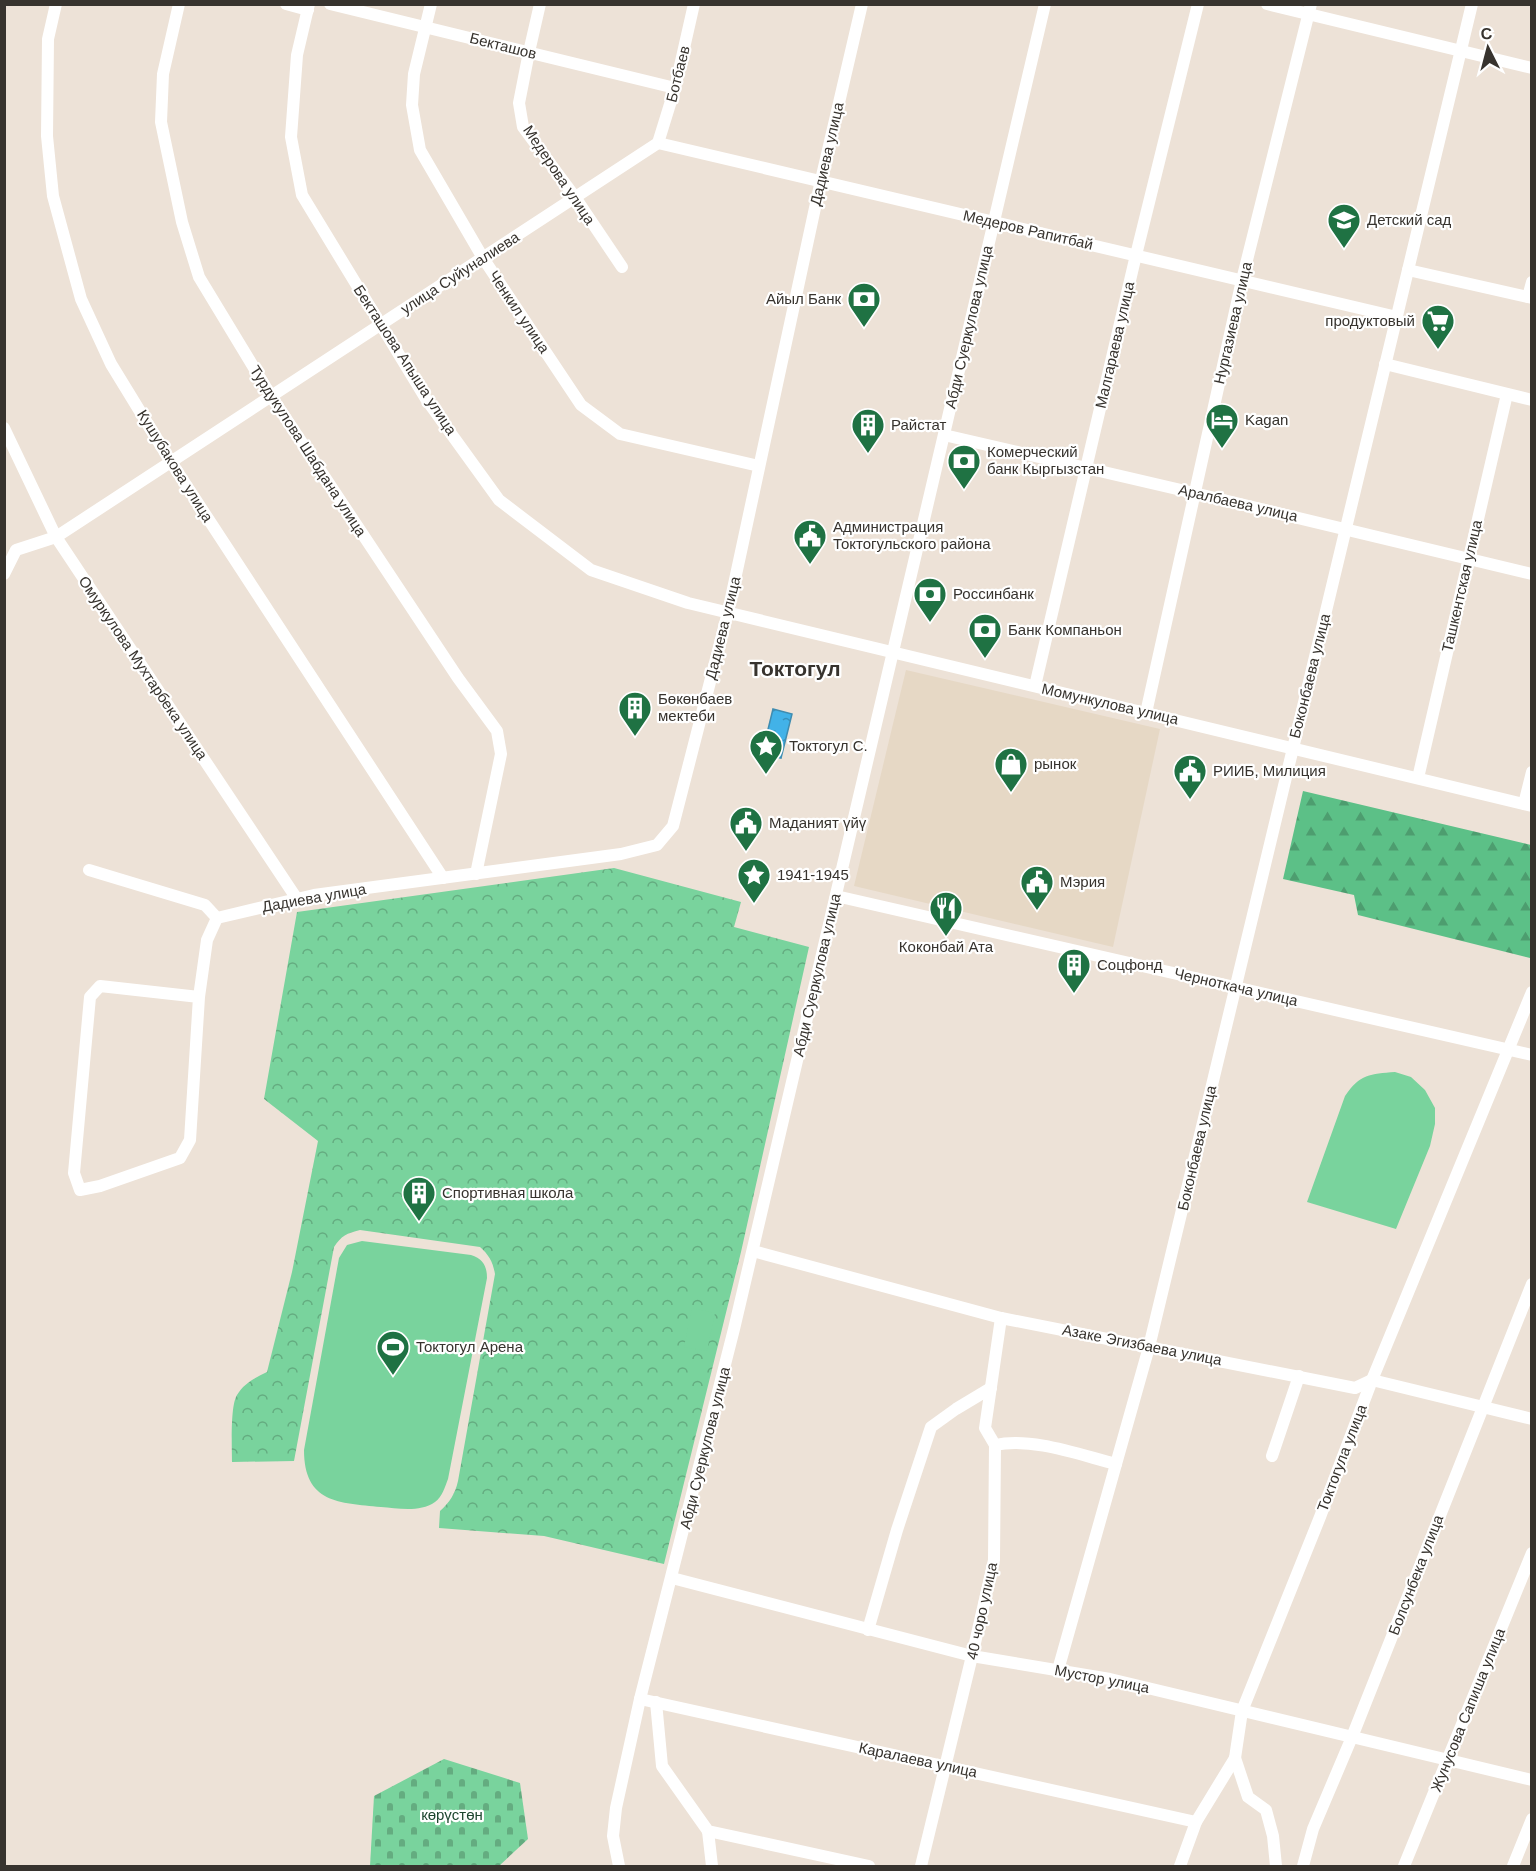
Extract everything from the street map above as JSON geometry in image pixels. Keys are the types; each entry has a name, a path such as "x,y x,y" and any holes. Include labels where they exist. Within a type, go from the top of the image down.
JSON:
{"street":[{"name":"Кушубакова улица","path":"56,4 48,39 47,136 53,196 81,299 111,364 171,462 443,878"},
{"name":"Турдукулова Шабдана улица","path":"178,4 163,74 161,122 182,222 199,277 271,396 458,678 497,731 501,754 476,874"},
{"path":"286,4 308,7"},
{"name":"Бекташов","path":"330,4 675,88"},
{"name":"Ченкил улица","path":"431,4 414,74 412,105 420,150 483,258 581,405 620,434 759,466"},
{"name":"Медерова улица","path":"540,4 519,103 523,127 575,197 622,267"},
{"name":"Ботбаев","path":"658,143 675,88 694,4"},
{"name":"Дадиева улица","path":"217,918 297,899 621,854 657,846 673,826 728,612 820,180 862,4"},
{"name":"Абди Суеркулова улица","path":"619,1866 613,1836 616,1808 640,1699 753,1251 1045,4"},
{"name":"Малгараева улица","path":"1035,686 1136,255 1198,4"},
{"path":"1267,4 1309,9 1532,68"},
{"name":"Боконбаева улица","path":"1058,1670 1149,1347 1472,4"},
{"name":"Бекташова Апыша улица","path":"308,7 297,55 291,137 302,195 426,399 499,500 591,570 688,603"},
{"name":"Нургазиева улица","path":"1146,713 1242,280 1309,9"},
{"name":"улица Суйуналиева","path":"4,574 16,550 56,537 658,143"},
{"name":"Медеров Рапитбай","path":"658,143 1397,317"},
{"path":"1408,270 1530,297 1532,282"},
{"path":"1385,364 1532,400"},
{"name":"Ташкентская улица","path":"1418,778 1507,394"},
{"name":"Омуркулова Мухтарбека улица","path":"4,428 56,537 297,899"},
{"name":"Аралбаева улица","path":"944,435 1532,574"},
{"name":"Момункулова улица","path":"688,603 1528,805"},
{"path":"1528,805 1532,772"},
{"path":"88,870 205,905 217,918 207,940 200,997 190,1140 180,1158 80,1190 74,1173 90,997 100,986 200,997"},
{"name":"Черноткача улица","path":"836,896 1532,1055"},
{"name":"Токтогула улица","path":"1180,1866 1196,1822 1235,1758 1242,1711 1372,1380 1532,993"},
{"name":"Азаке Эгизбаева улица","path":"753,1251 1001,1318 1356,1388 1372,1380 1532,1419"},
{"name":"Болсунбека улица","path":"1303,1866 1313,1829 1352,1737 1532,1284"},
{"name":"40 чоро улица","path":"921,1866 994,1560 995,1445 985,1428 1001,1318"},
{"path":"1272,1456 1299,1376"},
{"path":"868,1630 897,1530 931,1427 991,1388"},
{"path":"995,1445 1007,1442 1038,1445 1116,1464"},
{"name":"Жунусова Сапиша улица","path":"1404,1866 1532,1553"},
{"name":"Мустор улица","path":"672,1578 972,1656 1110,1679 1532,1780"},
{"name":"Каралаева улица","path":"640,1699 1196,1822"},
{"path":"656,1702 663,1766 708,1831 712,1866"},
{"path":"1235,1758 1248,1797 1266,1810 1273,1836 1276,1866"},
{"path":"1513,1866 1532,1819"},
{"path":"708,1831 869,1866"}],"shaded area":[{"name":"рынок","path":"906,670 1160,729 1113,947 854,886"}],"green space":[{"path":"1303,791 1531,845 1530,958 1358,915 1354,895 1283,879"},
{"path":"614,868 741,902 734,927 809,947 741,1252 664,1564 544,1536 439,1528 440,1511 452,1498 458,1481 495,1274 490,1259 480,1247 360,1230 342,1238 334,1247 294,1461 232,1462 235,1400 246,1384 267,1372 292,1272 318,1141 264,1099 297,912"},
{"path":"1395,1072 1411,1077 1425,1090 1435,1108 1435,1124 1430,1146 1396,1229 1307,1202 1345,1096 1356,1083 1366,1076"},
{"name":"Токтогул Арена","path":"362,1241 471,1255 484,1264 486,1270 487,1278 448,1479 437,1500 422,1508 401,1509 338,1501 317,1490 310,1481 306,1468 304,1450 339,1258 347,1245"},
{"path":"692,1308 715,1313 707,1351 684,1347"},
{"name":"көрүстөн","path":"444,1759 520,1783 528,1839 499,1866 370,1866 374,1796"}],"water":[{"path":"773,709 792,714 781,758 762,754"}],"place":[{"name":"Детский сад","path":"1344,249"},
{"name":"Айыл Банк","path":"864,328"},
{"name":"продуктовый","path":"1438,350"},
{"name":"Kagan","path":"1222,449"},
{"name":"Райстат","path":"868,454"},
{"name":"Комерческий банк Кыргызстан","path":"964,490"},
{"name":"Администрация Токтогульского района","path":"810,565"},
{"name":"Россинбанк","path":"930,623"},
{"name":"Банк Компаньон","path":"985,659"},
{"name":"Бөкөнбаев мектеби","path":"635,737"},
{"name":"Токтогул С.","path":"766,775"},
{"name":"рынок","path":"1011,793"},
{"name":"РИИБ, Милиция","path":"1190,800"},
{"name":"Маданият үйү","path":"746,852"},
{"name":"1941-1945","path":"754,904"},
{"name":"Мэрия","path":"1037,911"},
{"name":"Коконбай Ата","path":"946,937"},
{"name":"Соцфонд","path":"1074,994"},
{"name":"Спортивная школа","path":"419,1222"},
{"name":"Токтогул Арена","path":"393,1376"}],"district":[{"name":"Токтогул","path":"795,669"}]}
